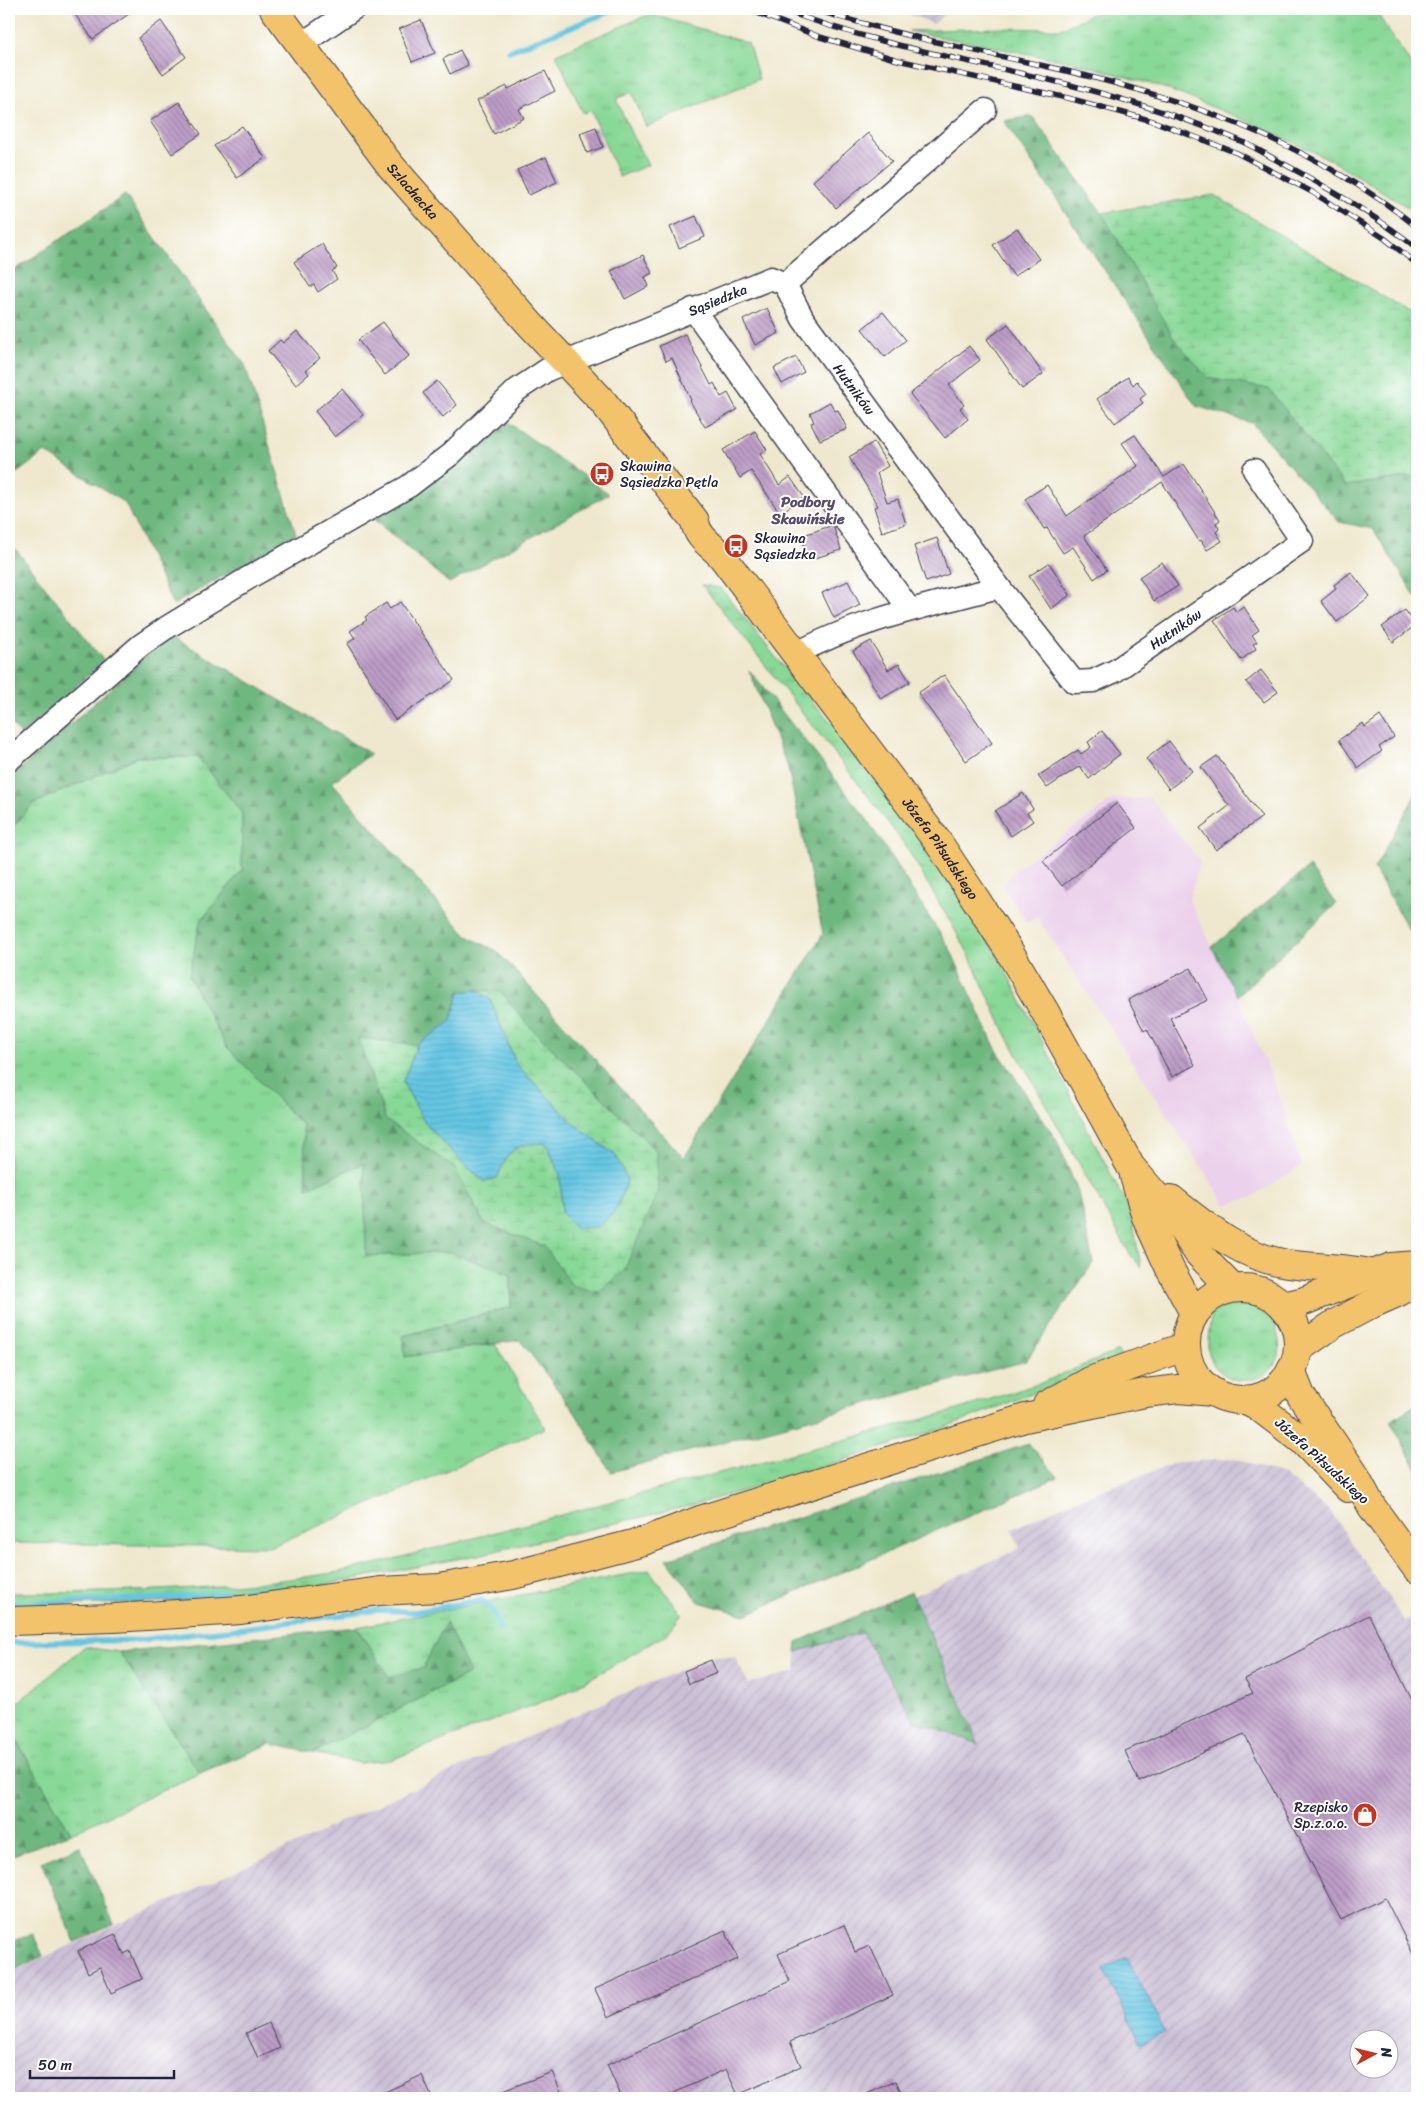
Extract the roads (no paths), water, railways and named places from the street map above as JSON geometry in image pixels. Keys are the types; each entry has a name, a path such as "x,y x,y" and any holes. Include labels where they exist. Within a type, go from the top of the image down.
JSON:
{"main road":[{"name":"Szlachecka","path":"274,9 364,132 404,182 565,362"},
{"name":"Józefa Piłsudskiego","path":"565,362 622,425 695,521 703,523 717,542 718,551 938,842 972,892 1044,1010 1131,1167 1174,1217 1198,1252 1232,1288"},
{"name":"Józefa Piłsudskiego","path":"1131,1167 1146,1217 1170,1269 1194,1313"},
{"path":"1131,1167 1206,1227 1243,1250 1284,1263 1360,1270 1374,1274"},
{"path":"1283,1306 1304,1301 1391,1267 1417,1265"},
{"path":"9,1621 114,1618 232,1610 380,1591 440,1588 513,1576 644,1541 700,1520 1025,1418 1145,1393 1179,1389 1213,1392 1234,1400 1257,1398 1277,1388 1294,1360 1334,1324 1399,1292 1417,1272"},
{"path":"1213,1392 1196,1377 1187,1357 1188,1329 1194,1313 1210,1297 1232,1288 1254,1289 1275,1299 1283,1306 1295,1326 1294,1360"},
{"path":"1025,1418 1090,1381 1186,1346"},
{"name":"Józefa Piłsudskiego","path":"1294,1360 1301,1396 1353,1472 1372,1507 1417,1569"},
{"name":"Józefa Piłsudskiego","path":"1246,1400 1256,1405 1302,1440 1344,1484 1372,1507"}],"street":[{"path":"300,45 353,9"},
{"path":"785,284 985,110"},
{"name":"Sąsiedzka","path":"785,284 771,278 693,309 910,610"},
{"name":"Hutników","path":"785,284 803,319 999,587 1074,682 1093,681 1115,671 1302,541 1254,470"},
{"path":"9,760 141,645 242,582 409,486 451,454 517,390 547,370 693,309"},
{"path":"796,654 820,641 910,610 999,587"}],"water":[{"path":"476,990 490,999 516,1064 573,1123 616,1156 627,1180 616,1210 599,1227 576,1228 562,1213 560,1174 546,1143 526,1145 514,1150 506,1160 497,1178 484,1181 462,1162 425,1123 403,1082 417,1045 450,1022 460,992"},
{"path":"1127,1957 1165,2032 1141,2044 1104,1969"}],"waterway":[{"path":"509,51 617,9"},
{"path":"9,1604 169,1598 284,1588"},
{"path":"9,1643 140,1640 378,1610 415,1612 481,1600 492,1609 500,1630"}],"railway":[{"path":"747,9 820,37 898,60 1072,99 1153,121 1237,153 1312,192 1384,238 1417,264"},
{"path":"781,9 817,22 890,43 1095,92 1160,111 1202,126 1249,145 1320,184 1370,214 1417,248"},
{"path":"815,9 909,36 1083,75 1185,104 1234,122 1282,143 1373,195 1417,227"}],"place":[{"name":"Skawina Sąsiedzka Pętla","path":"602,474"},
{"name":"Skawina Sąsiedzka","path":"736,546"},
{"name":"Rzepisko Sp.z.o.o.","path":"1365,1815"}],"district":[{"name":"Podbory Skawińskie","path":"808,510"}]}
